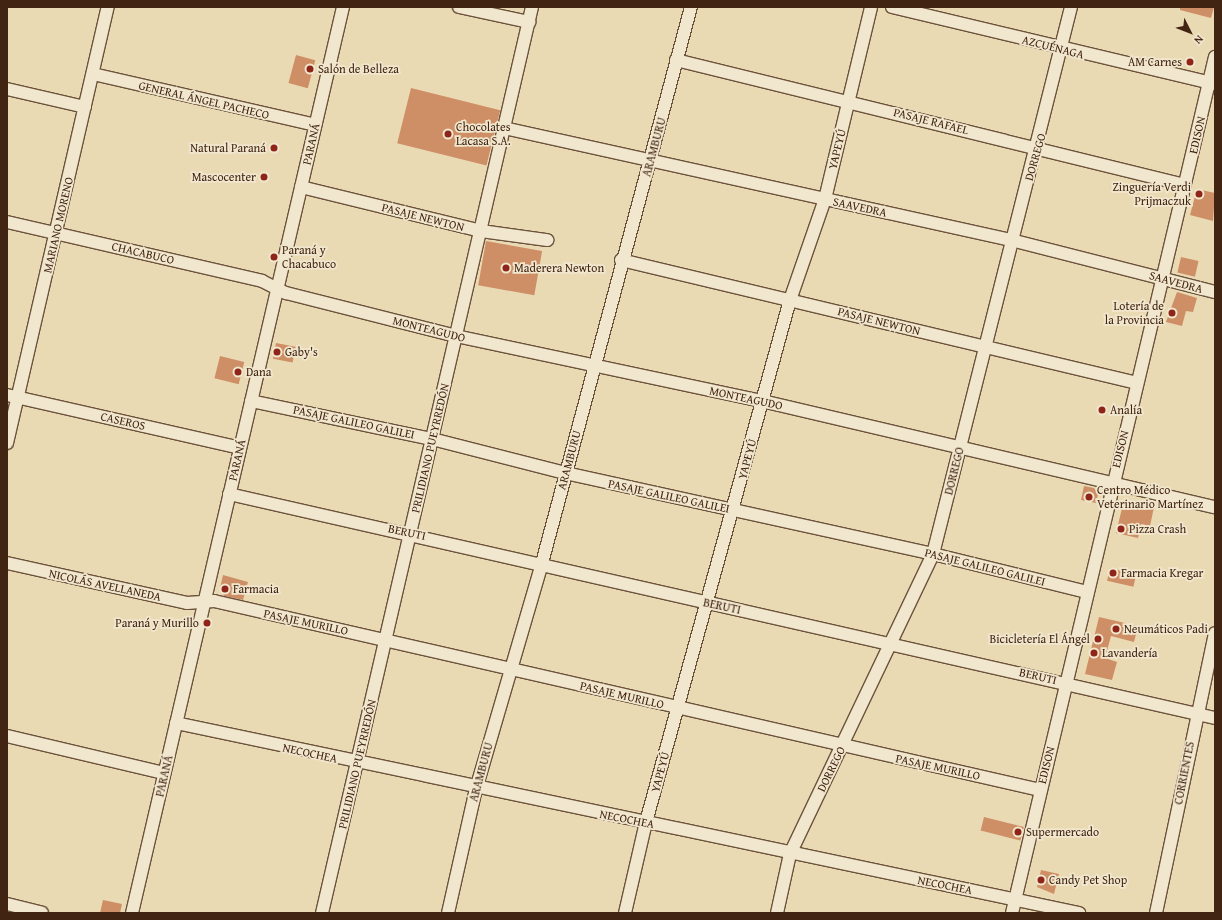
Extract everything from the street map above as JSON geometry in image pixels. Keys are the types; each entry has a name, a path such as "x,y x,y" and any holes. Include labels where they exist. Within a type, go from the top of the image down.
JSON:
{"street":[{"name":"MARIANO MORENO","path":"7,443 12,396 56,233 108,7"},
{"name":"PARANÁ","path":"132,913 343,7"},
{"path":"459,7 529,22"},
{"name":"PRILIDIANO PUEYRREDÓN","path":"322,913 532,7"},
{"name":"ARAMBURU","path":"448,913 476,788 509,669 542,563 621,260 651,163 676,60 691,7"},
{"name":"YAPEYÚ","path":"625,913 646,822 790,300 825,199 871,7"},
{"name":"AZCUÉNAGA","path":"892,7 1063,50 1212,84"},
{"name":"DORREGO","path":"777,913 790,854 933,554 1011,240 1038,147 1063,50 1071,7"},
{"name":"EDISON","path":"1012,913 1112,482 1185,185 1212,84 1215,57"},
{"name":"PASAJE RAFAEL","path":"676,60 1038,147 1185,185"},
{"name":"GENERAL ÁNGEL PACHECO","path":"93,74 315,125"},
{"path":"7,89 85,107"},
{"name":"SAAVEDRA","path":"504,128 651,163 1011,240 1215,292"},
{"name":"PASAJE NEWTON","path":"301,187 481,231 547,240"},
{"name":"CHACABUCO","path":"7,222 278,286"},
{"name":"PASAJE NEWTON","path":"621,260 1137,383"},
{"name":"MONTEAGUDO","path":"278,286 286,293 456,336 762,401 960,446 1215,507"},
{"name":"CASEROS","path":"12,396 240,448"},
{"name":"PASAJE GALILEO GALILEI","path":"251,400 432,439 565,473 933,554 1087,592"},
{"name":"BERUTI","path":"229,494 542,563 707,603 891,642 1215,718"},
{"name":"NICOLÁS AVELLANEDA","path":"7,563 187,603 204,602"},
{"name":"PASAJE MURILLO","path":"204,602 386,639 842,746 1040,790"},
{"name":"CORRIENTES","path":"1156,913 1196,713 1215,633"},
{"name":"NECOCHEA","path":"176,723 357,763 1079,913"},
{"path":"7,736 164,772"},
{"path":"7,904 42,913"}],"building":[{"path":"1180,7 1214,7 1211,18 1180,10"},
{"path":"296,55 315,60 308,88 288,83"},
{"name":"Chocolates Lacasa S.A.","path":"411,88 500,110 486,166 397,143"},
{"path":"1197,189 1215,193 1213,221 1190,215"},
{"name":"Maderera Newton","path":"486,241 542,251 534,295 478,285"},
{"path":"1181,257 1199,261 1195,277 1177,273"},
{"path":"1177,292 1197,298 1193,312 1186,311 1182,326 1166,322"},
{"path":"276,343 296,347 293,363 273,359"},
{"path":"220,356 244,362 239,384 214,378"},
{"name":"Centro Médico Veterinario Martínez","path":"1084,486 1094,488 1098,494 1096,503 1081,500"},
{"path":"1124,500 1154,507 1150,526 1141,524 1138,538 1116,533"},
{"path":"1110,568 1136,574 1133,587 1107,581"},
{"path":"223,575 248,582 243,600 224,596 220,588"},
{"path":"1099,617 1138,626 1134,642 1111,636 1105,658 1117,662 1112,680 1085,674"},
{"path":"984,817 1024,827 1020,841 981,831"},
{"path":"1041,870 1059,874 1054,894 1037,887"},
{"path":"103,900 122,904 120,913 100,913"}],"place":[{"name":"AM Carnes","path":"1190,62"},
{"name":"Salón de Belleza","path":"310,69"},
{"name":"Chocolates Lacasa S.A.","path":"448,134"},
{"name":"Natural Paraná","path":"274,148"},
{"name":"Mascocenter","path":"264,177"},
{"name":"Zinguería Verdi Prijmaczuk","path":"1199,194"},
{"name":"Paraná y Chacabuco","path":"274,257"},
{"name":"Maderera Newton","path":"506,268"},
{"name":"Lotería de la Provincia","path":"1172,313"},
{"name":"Gaby's","path":"277,352"},
{"name":"Dana","path":"238,372"},
{"name":"Analía","path":"1102,410"},
{"name":"Centro Médico Veterinario Martínez","path":"1089,497"},
{"name":"Pizza Crash","path":"1121,529"},
{"name":"Farmacia Kregar","path":"1113,573"},
{"name":"Farmacia","path":"225,589"},
{"name":"Paraná y Murillo","path":"207,623"},
{"name":"Neumáticos Padi","path":"1116,629"},
{"name":"Bicicletería El Ángel","path":"1098,639"},
{"name":"Lavandería","path":"1094,653"},
{"name":"Supermercado","path":"1018,832"},
{"name":"Candy Pet Shop","path":"1041,880"}]}
